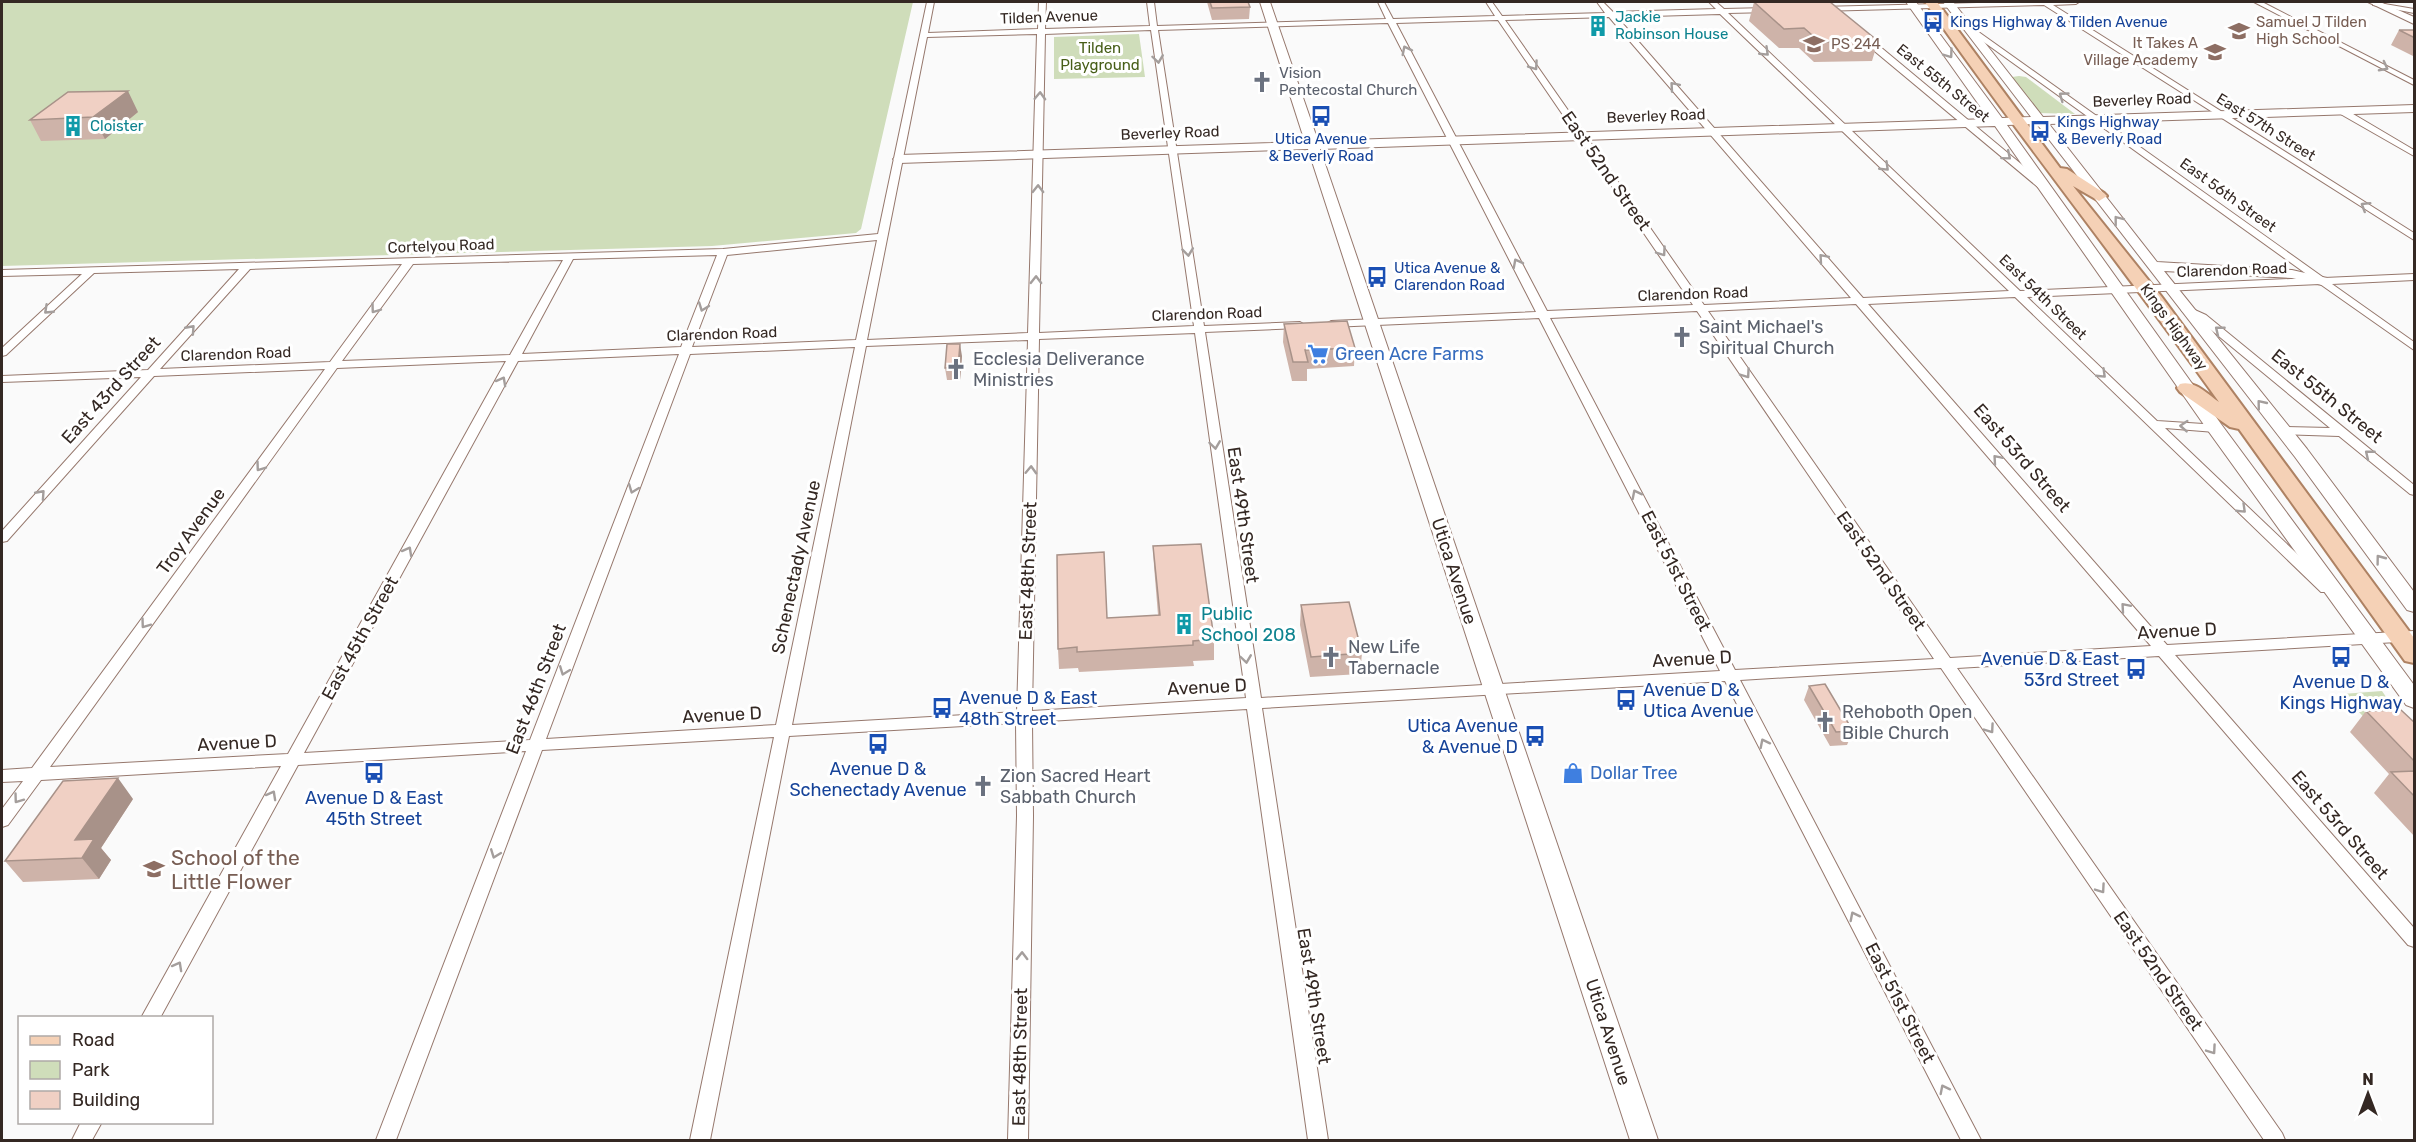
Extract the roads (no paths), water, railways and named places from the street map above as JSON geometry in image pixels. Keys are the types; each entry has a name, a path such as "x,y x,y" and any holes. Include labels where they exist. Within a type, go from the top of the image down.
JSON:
{"main road":[{"name":"Kings Highway","path":"1932,4 2050,165 2145,288 2410,643"},
{"path":"1979,67 1987,52"},
{"path":"1961,71 1999,95"},
{"path":"2050,165 2099,196"},
{"path":"2067,217 2072,194"},
{"path":"2187,388 2253,434"}],"street":[{"name":"Schenectady Avenue","path":"700,1140 930,2"},
{"name":"East 48th Street","path":"1018,1140 1025,816 1024,717 1042,2"},
{"name":"East 49th Street","path":"1149,2 1183,209 1252,704 1318,1140"},
{"name":"Utica Avenue","path":"1265,2 1644,1140"},
{"name":"East 51st Street","path":"1381,2 1971,1140"},
{"name":"East 52nd Street","path":"1489,2 2275,1140"},
{"name":"East 53rd Street","path":"1600,2 2415,940"},
{"name":"East 54th Street","path":"1712,2 2353,615"},
{"path":"1820,2 1836,15"},
{"name":"East 57th Street","path":"2043,2 2415,237"},
{"path":"1808,9 1949,3 2076,2"},
{"path":"2258,2 2415,83"},
{"path":"2375,2 2415,11"},
{"path":"2375,2 2415,21"},
{"name":"Kings Highway","path":"1949,3 2283,431 2415,606"},
{"name":"Kings Highway","path":"1913,4 2067,217 2215,428 2415,700"},
{"name":"Tilden Avenue","path":"923,35 1775,10"},
{"name":"East 56th Street","path":"1966,25 2415,347"},
{"name":"East 55th Street","path":"1860,34 2046,189"},
{"path":"2003,73 2032,73"},
{"name":"Beverley Road","path":"899,159 2415,108"},
{"path":"2340,110 2415,153"},
{"name":"Cortelyou Road","path":"2,273 723,252 882,237"},
{"name":"East 46th Street","path":"386,1140 723,252"},
{"name":"East 45th Street","path":"151,1016 569,258"},
{"name":"Troy Avenue","path":"2,821 410,262"},
{"name":"East 43rd Street","path":"2,537 247,266"},
{"path":"2154,266 2292,274 2322,281"},
{"path":"2,353 91,270"},
{"name":"Clarendon Road","path":"2,379 2415,278"},
{"name":"East 55th Street","path":"2186,309 2202,317 2415,491"},
{"path":"2153,424 2215,428"},
{"path":"2283,431 2343,432"},
{"name":"Avenue D","path":"2,776 2370,639 2410,643"},
{"path":"82,1140 91,1124"}],"place":[{"name":"Kings Highway & Tilden Avenue","path":"1933,22"},
{"name":"Jackie Robinson House","path":"1598,26"},
{"name":"Samuel J Tilden High School","path":"2239,31"},
{"name":"PS 244","path":"1814,44"},
{"name":"It Takes A Village Academy","path":"2215,52"},
{"name":"Vision Pentecostal Church","path":"1262,82"},
{"name":"Utica Avenue & Beverly Road","path":"1321,116"},
{"name":"Cloister","path":"73,126"},
{"name":"Kings Highway & Beverly Road","path":"2040,131"},
{"name":"Utica Avenue & Clarendon Road","path":"1377,277"},
{"name":"Saint Michael's Spiritual Church","path":"1682,337"},
{"name":"Green Acre Farms","path":"1318,354"},
{"name":"Ecclesia Deliverance Ministries","path":"956,369"},
{"name":"Public School 208","path":"1184,624"},
{"name":"New Life Tabernacle","path":"1331,657"},
{"name":"Avenue D & Kings Highway","path":"2341,657"},
{"name":"Avenue D & East 53rd Street","path":"2136,669"},
{"name":"Avenue D & Utica Avenue","path":"1626,700"},
{"name":"Avenue D & East 48th Street","path":"942,708"},
{"name":"Rehoboth Open Bible Church","path":"1825,722"},
{"name":"Utica Avenue & Avenue D","path":"1535,736"},
{"name":"Avenue D & Schenectady Avenue","path":"878,744"},
{"name":"Avenue D & East 45th Street","path":"374,773"},
{"name":"Dollar Tree","path":"1573,773"},
{"name":"Zion Sacred Heart Sabbath Church","path":"983,786"},
{"name":"School of the Little Flower","path":"154,869"}],"park label":[{"name":"Tilden Playground","path":"1100,56"}]}
